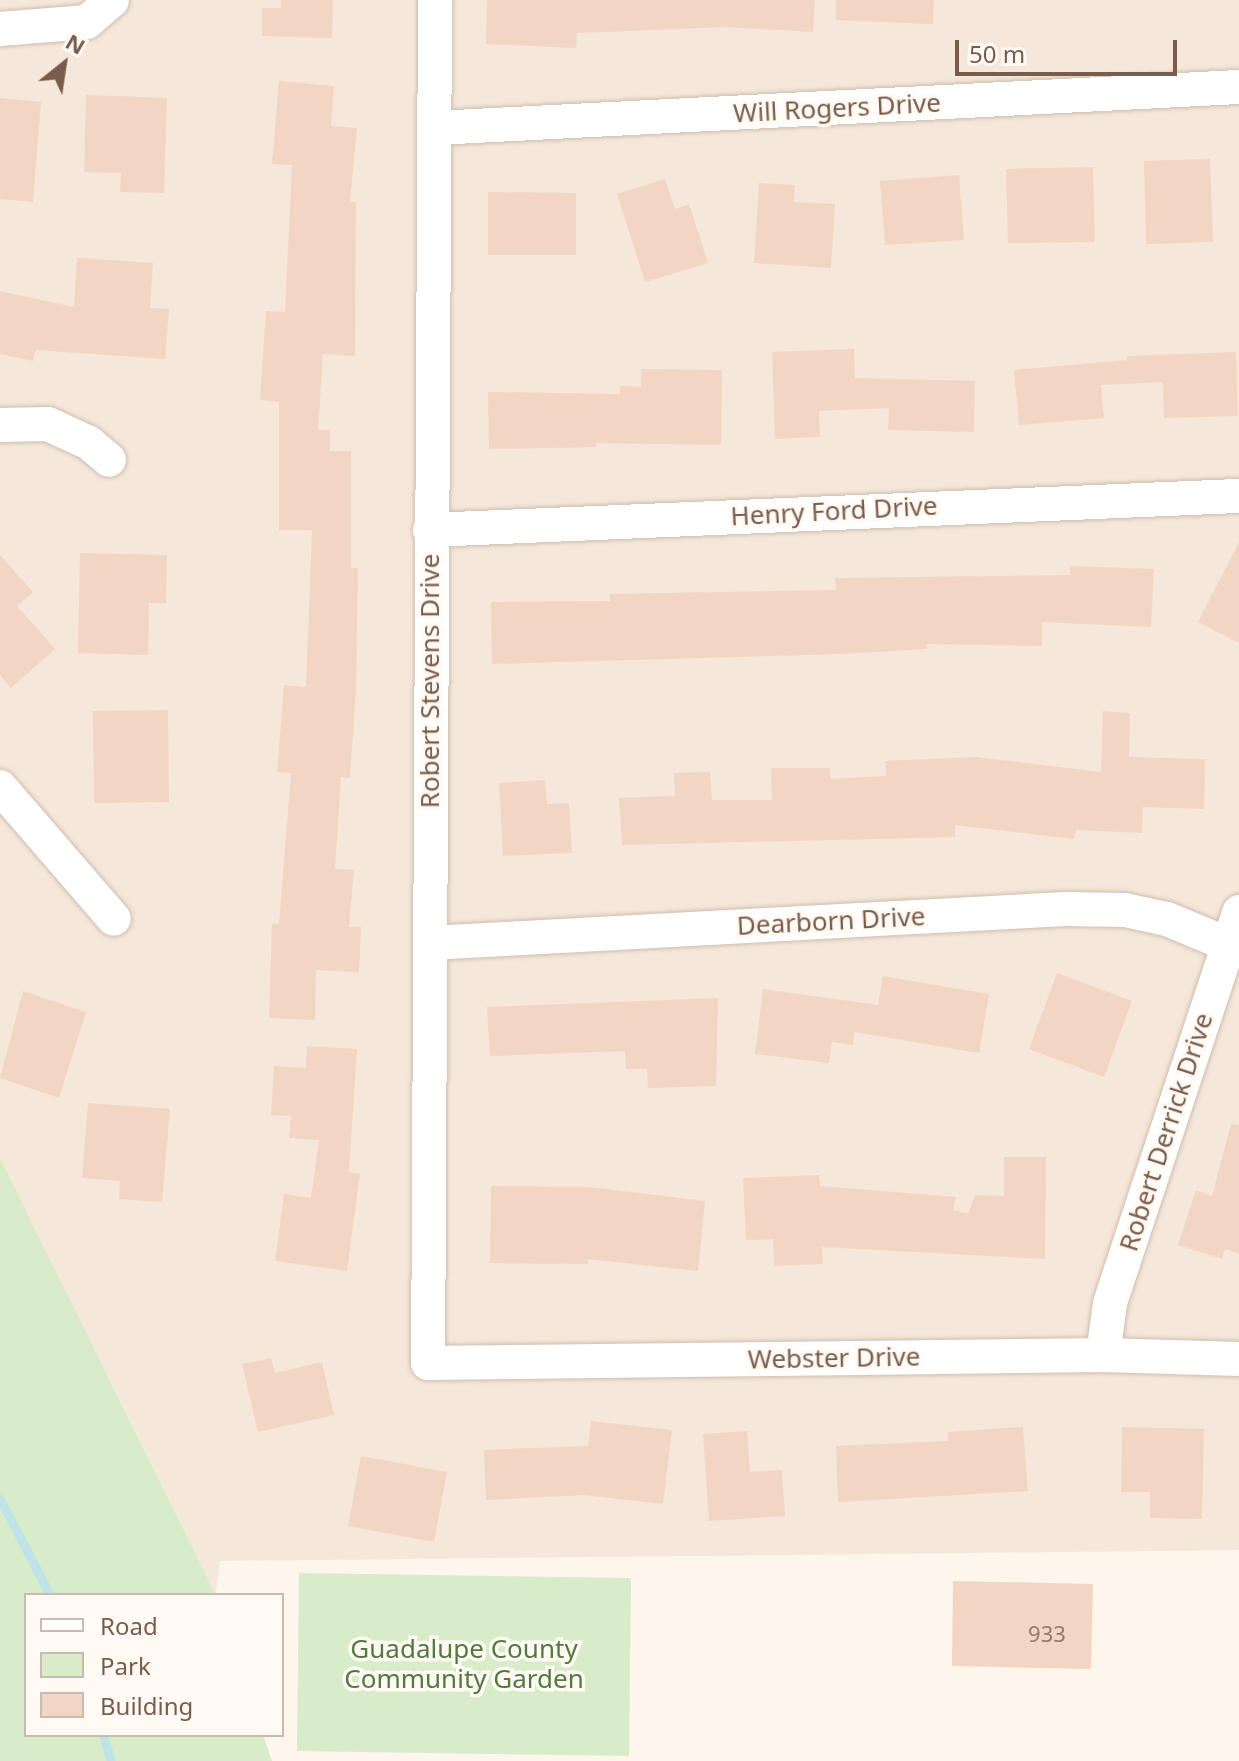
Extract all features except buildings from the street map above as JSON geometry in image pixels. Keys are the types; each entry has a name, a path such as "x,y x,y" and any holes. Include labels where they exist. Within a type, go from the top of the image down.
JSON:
{"street":[{"path":"0,29 87,22 112,0"},
{"name":"Robert Stevens Drive","path":"428,1363 435,0"},
{"name":"Will Rogers Drive","path":"435,128 1239,87"},
{"path":"0,425 48,424 89,443 109,460"},
{"name":"Henry Ford Drive","path":"430,530 1239,496"},
{"path":"0,787 114,919"},
{"name":"Dearborn Drive","path":"430,943 1065,909 1125,910 1167,919 1227,944"},
{"name":"Robert Derrick Drive","path":"1103,1355 1110,1303 1239,912"},
{"name":"Webster Drive","path":"428,1363 1103,1355 1239,1359"}],"shaded area":[{"path":"0,0 1239,0 1239,1550 220,1561 215,1593 0,1158"}],"green space":[{"path":"0,1158 215,1593 24,1593 24,1737 264,1737 272,1761 0,1761"},
{"name":"Guadalupe County Community Garden","path":"299,1573 631,1578 629,1756 297,1751"}],"waterway":[{"path":"0,1499 49,1593"},
{"path":"104,1737 111,1761"}]}
